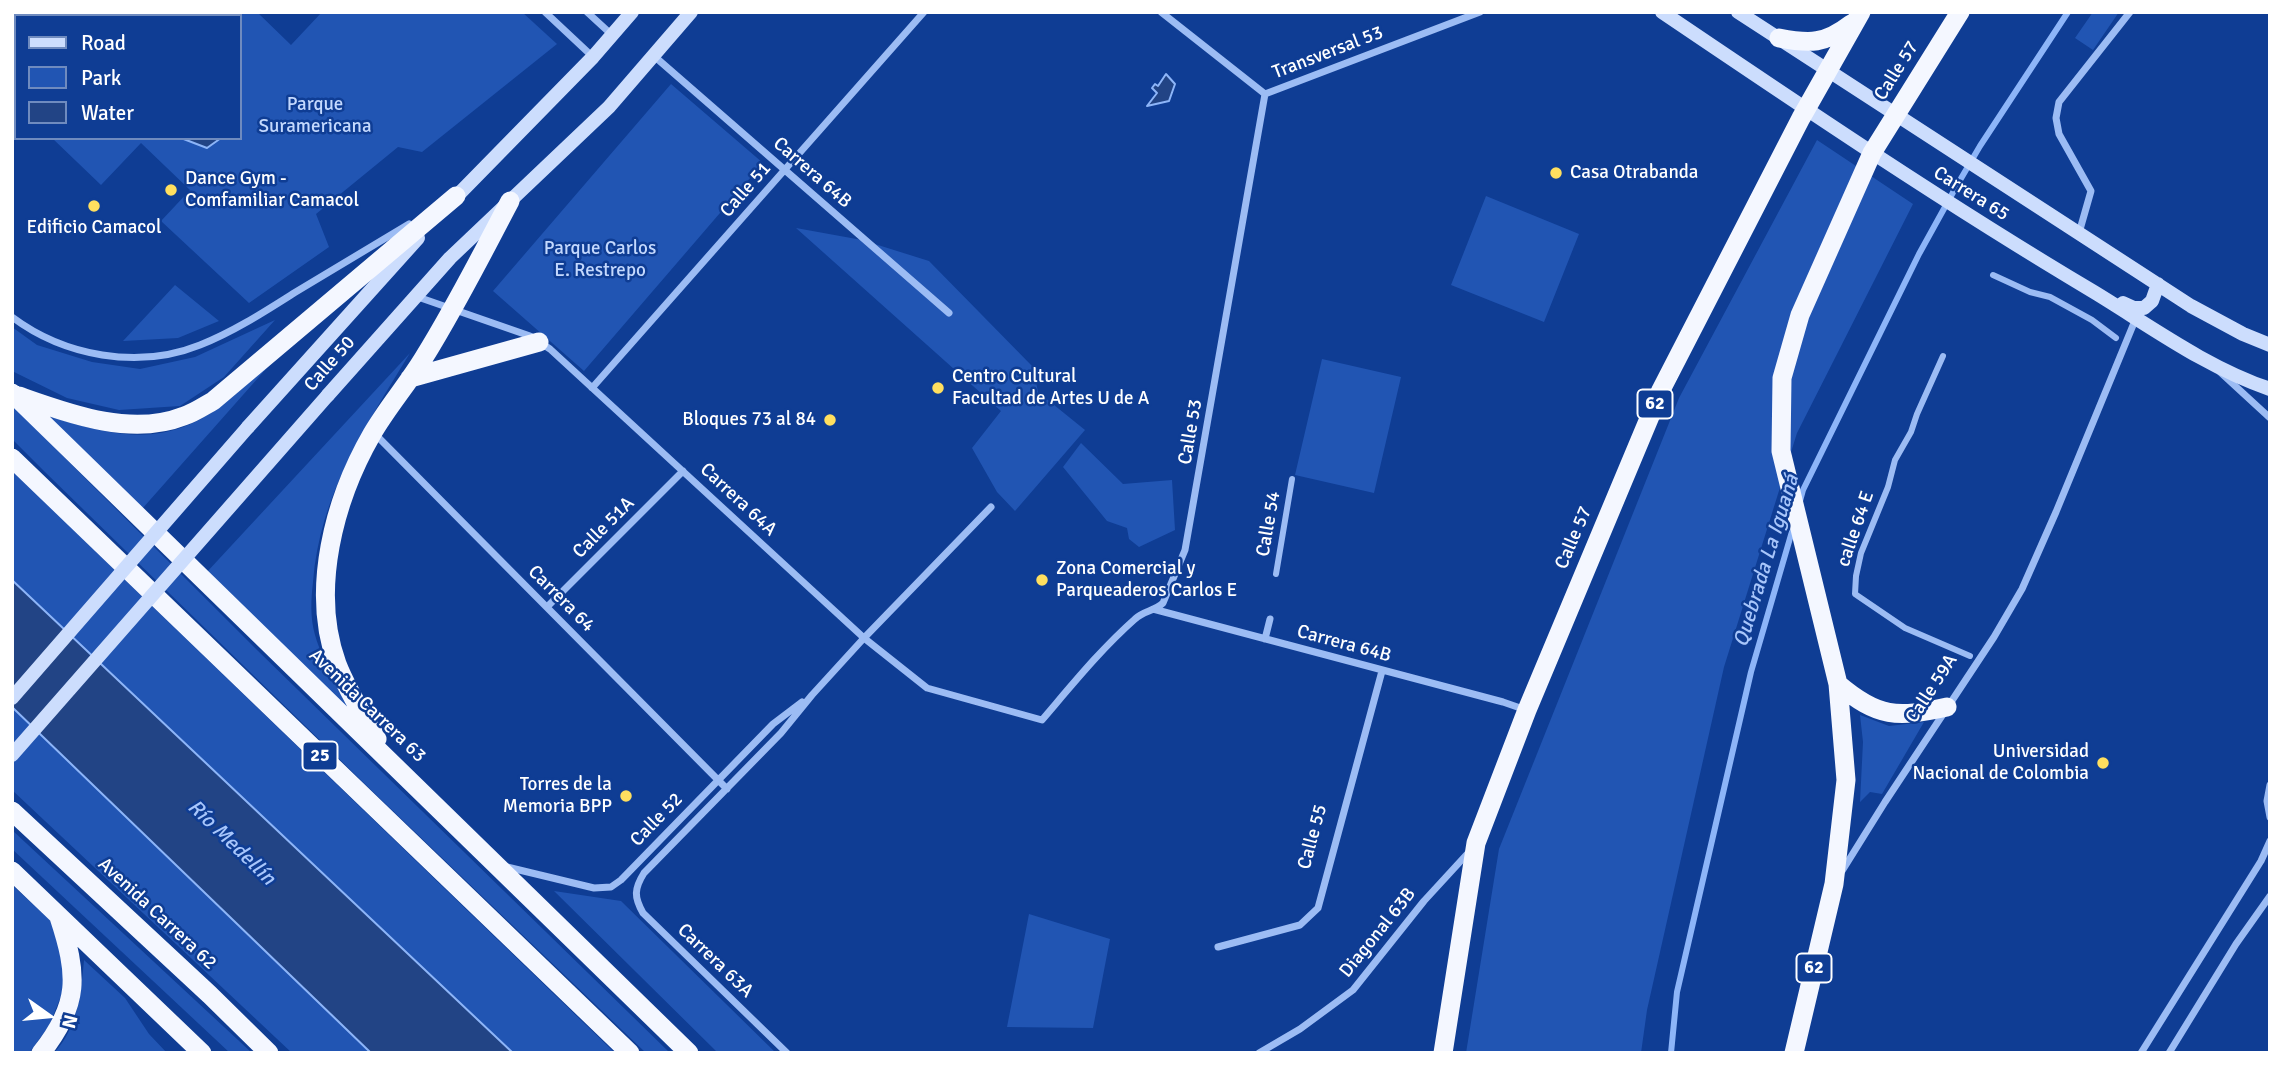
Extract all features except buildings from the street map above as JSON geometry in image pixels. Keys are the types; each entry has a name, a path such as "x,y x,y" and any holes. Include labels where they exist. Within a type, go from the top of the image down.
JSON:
{"highway":[{"path":"1779,38 1802,42 1825,41 1849,25 1861,12"},
{"name":"62","path":"1828,70 1861,12"},
{"name":"Calle 57","path":"1838,684 1780,451 1783,378 1800,316 1872,153 1960,12"},
{"name":"Calle 57","path":"1443,1053 1476,843 1527,710 1661,390 1828,70"},
{"path":"13,394 99,421 158,423 184,416 213,401 237,382 456,196"},
{"path":"390,761 353,697 337,663 329,629 327,591 330,550 336,519 373,432 410,378 451,309 510,201"},
{"path":"410,378 539,342"},
{"name":"Avenida Carrera 63","path":"13,394 689,1053"},
{"name":"25","path":"12,458 630,1053"},
{"path":"1838,684 1860,702 1886,712 1914,714 1947,708"},
{"name":"62","path":"1794,1053 1834,884 1846,780 1838,684"},
{"name":"Avenida Carrera 62","path":"12,811 269,1053"},
{"path":"12,871 202,1053"},
{"path":"41,1053 58,1032 70,1002 73,975 68,944 57,913"},
{"path":"176,1026 194,1053"}],"main road":[{"name":"Calle 50","path":"12,698 248,427 456,196 593,57 632,12"},
{"name":"Calle 50","path":"12,755 414,296 450,258 609,107 691,12"},
{"name":"Carrera 65","path":"1662,12 1872,153 2055,270 2209,362 2270,389"},
{"name":"Carrera 65","path":"1738,12 2191,306 2270,345"},
{"path":"2073,280 2140,308 2148,305 2158,284"}],"street":[{"path":"545,12 593,57"},
{"path":"587,12 612,36"},
{"name":"Calle 51","path":"592,388 924,12"},
{"path":"1161,12 1265,94"},
{"name":"Transversal 53","path":"1265,94 1480,12"},
{"path":"2074,230 2091,191 2059,134 2056,118 2059,102 2130,12"},
{"name":"Carrera 64B","path":"654,56 949,313"},
{"name":"Calle 53","path":"1042,720 1105,648 1138,616 1163,603 1185,550 1265,94"},
{"name":"Calle 50","path":"12,317 31,331 60,345 94,354 119,357 177,352 199,346 237,327 456,196"},
{"path":"1993,275 2030,292 2050,297 2092,320 2116,338"},
{"name":"Carrera 64A","path":"414,296 530,336 539,342 864,638 927,688 1042,720"},
{"name":"Calle 59A","path":"1834,884 1994,637 2032,569 2136,317"},
{"name":"calle 64 E","path":"1943,356 1916,414 1911,432 1895,460 1888,487 1861,553 1855,594 1905,628 1970,656"},
{"path":"2209,362 2270,418"},
{"name":"Carrera 64","path":"373,432 727,789"},
{"name":"Calle 51A","path":"547,607 683,471"},
{"name":"Calle 54","path":"1276,574 1292,479"},
{"name":"Calle 52","path":"637,885 644,873 782,733 812,695 864,638 991,507"},
{"name":"Carrera 64B","path":"1153,609 1527,710"},
{"path":"1265,639 1270,619"},
{"name":"Calle 55","path":"1218,947 1300,925 1318,908 1382,671"},
{"name":"Calle 52","path":"496,864 594,888 611,887 621,880 774,724 812,695"},
{"path":"2270,785 2267,801 2270,817"},
{"path":"2141,1053 2250,880 2270,841"},
{"name":"Diagonal 63B","path":"1259,1053 1300,1029 1353,990 1424,901 1476,843"},
{"name":"Carrera 63A","path":"637,885 635,894 643,914 787,1053"},
{"path":"2169,1053 2236,944 2270,896"}],"green space":[{"name":"Parque Suramericana","path":"12,12 257,12 291,45 322,12 522,12 557,44 422,152 398,147 316,214 329,247 249,303 161,221 190,190 141,143 101,185 54,140 242,140 242,14 14,14 14,102"},
{"path":"2093,12 2119,12 2093,50 2075,38"},
{"name":"Parque Carlos E. Restrepo","path":"671,84 763,163 584,371 493,291"},
{"path":"1817,140 1913,204 1797,433 1724,667 1647,1010 1641,1053 1466,1053 1499,849 1679,398"},
{"path":"1486,196 1579,234 1544,322 1451,285"},
{"path":"796,228 862,240 929,261 1033,367 1038,392 1085,430 1015,511 997,492 972,448 1001,411"},
{"path":"175,285 219,321 178,338 123,341"},
{"path":"275,320 224,377 180,406 119,410 67,398 12,371 12,327 37,345 92,362 140,369 195,357"},
{"path":"289,343 142,509 47,416 98,430 136,435 163,433 187,426 229,400"},
{"path":"410,353 347,462 335,490 317,550 311,602 313,628 330,670 362,725 206,573"},
{"path":"1322,359 1401,377 1374,493 1295,475"},
{"path":"12,405 256,649 670,1053 646,1053 46,473 12,439"},
{"path":"1081,443 1123,484 1172,480 1175,530 1139,547 1129,539 1127,528 1107,521 1063,467"},
{"path":"12,469 615,1053 513,1053 12,580"},
{"path":"12,707 371,1053 292,1053 12,790"},
{"path":"1860,715 1889,726 1924,722 1882,794 1870,792 1860,802 1863,742"},
{"path":"12,830 252,1053 230,1053 12,849"},
{"path":"12,885 51,921 63,960 63,991 49,1026 29,1053 12,1053"},
{"path":"554,891 621,901 776,1053 718,1053"},
{"path":"1029,914 1110,939 1093,1028 1007,1027"},
{"path":"84,960 125,998 149,1034 167,1053 54,1053 73,1021 80,998"}],"water":[{"path":"1166,74 1175,84 1169,101 1147,106 1157,93 1152,88 1155,84 1158,86"},
{"path":"186,140 218,140 207,148"},
{"name":"Río Medellín","path":"12,580 513,1053 371,1053 12,707"}],"waterway":[{"name":"Quebrada La Iguaná","path":"1800,501 1919,254 1980,146 2068,12"},
{"name":"Quebrada La Iguaná","path":"1671,1053 1677,992 1751,672 1793,528"}],"place":[{"name":"Casa Otrabanda","path":"1556,173"},
{"name":"Dance Gym - Comfamiliar Camacol","path":"171,190"},
{"name":"Edificio Camacol","path":"94,206"},
{"name":"Centro Cultural Facultad de Artes U de A","path":"938,388"},
{"name":"Bloques 73 al 84","path":"830,420"},
{"name":"Zona Comercial y Parqueaderos Carlos E","path":"1042,580"},
{"name":"Universidad Nacional de Colombia","path":"2103,763"},
{"name":"Torres de la Memoria BPP","path":"626,796"}]}
